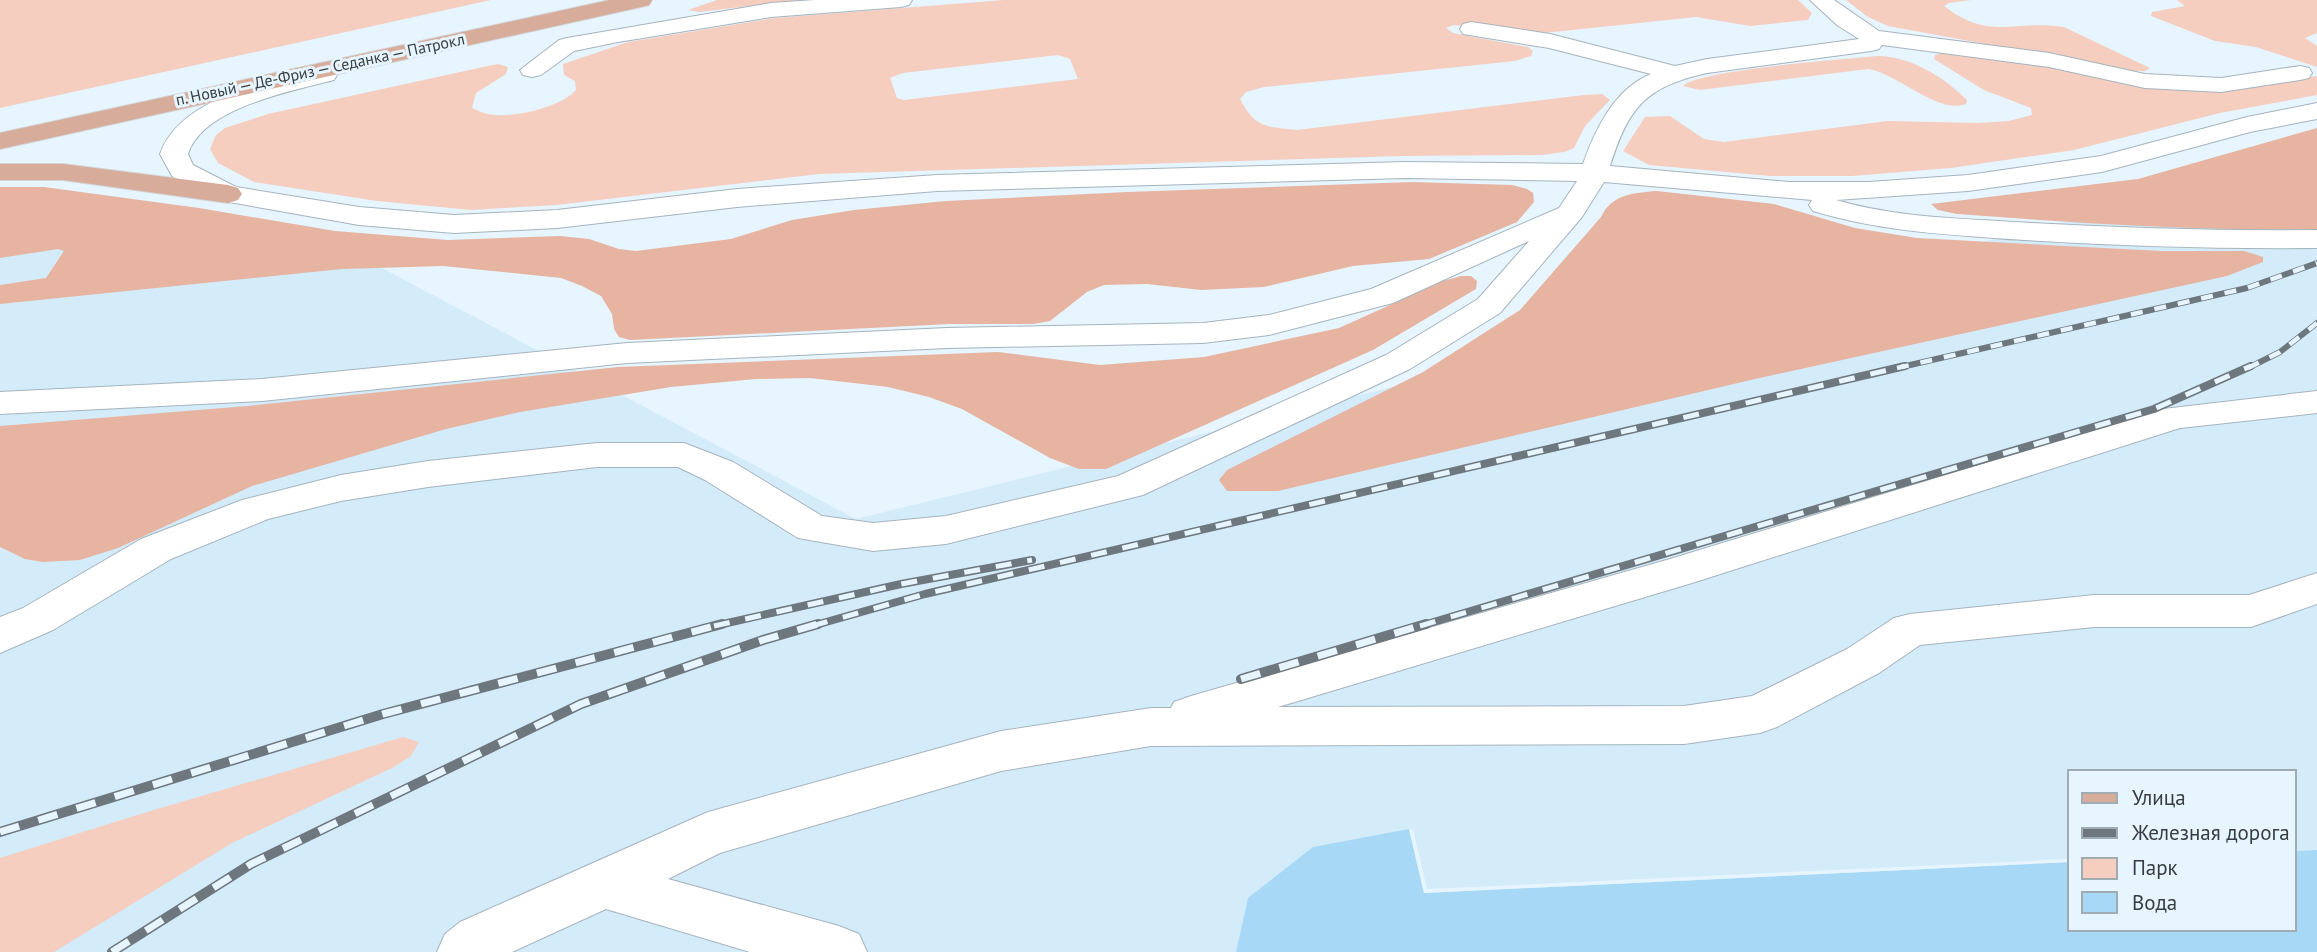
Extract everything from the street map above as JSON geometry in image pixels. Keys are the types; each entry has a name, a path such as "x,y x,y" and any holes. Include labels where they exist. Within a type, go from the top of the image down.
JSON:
{"main road":[{"name":"п. Новый — Де-Фриз — Седанка — Патрокл","path":"0,120 538,0"},
{"name":"п. Новый — Де-Фриз — Седанка — Патрокл","path":"0,141 641,0"},
{"path":"0,172 63,172 228,194"}],"street":[{"path":"532,70 567,45 618,35 771,10 901,0"},
{"path":"1821,0 1845,20 1873,37 2049,60 2145,81 2221,85 2300,73"},
{"path":"585,11 550,24 288,84 233,103 198,121 180,138 174,154 182,170 228,194 359,216 454,224 557,219 737,198 937,183 1405,170 1594,173 1789,191 1869,191 1968,183 2102,164 2247,125 2317,110"},
{"path":"1471,29 1550,41 1675,74"},
{"path":"0,636 38,619 156,549 256,509 341,488 428,474 597,456 684,455 719,471 813,528 873,537 946,530 1129,486 1398,362 1489,306 1572,211 1594,173 1608,131 1627,103 1650,83 1707,66 1871,44 1873,37"},
{"path":"1789,191 1848,214 1900,223 2150,239 2317,239"},
{"path":"0,403 262,390 627,353 947,338 1203,333 1269,325 1317,315 1382,296 1572,211"},
{"path":"465,952 479,940 604,885 708,834 1001,751 1151,727 1677,572 2176,417 2317,402"},
{"path":"1151,727 1684,725 1760,714 1863,661 1910,630 2094,611 2251,611 2317,588"},
{"path":"604,885 839,952"}],"shaded area":[{"path":"2317,128 2317,229 2182,228 2047,220 1957,214 1938,210 1931,204 2138,179"},
{"path":"2317,160 2317,850 2296,851 2296,770 2068,770 2068,862 1424,893 1409,829 1248,898 1236,952 0,952 0,198 310,230 856,519"},
{"path":"1412,182 1512,185 1533,193 1534,202 1517,222 1429,259 1353,266 1264,287 1201,290 1147,284 1104,285 1087,292 1050,321 1033,324 949,324 630,340 619,337 614,329 612,314 601,296 582,286 561,278 443,266 342,269 0,304 0,285 46,278 64,251 58,249 0,258 0,187 44,187 199,208 335,231 448,240 560,236 589,239 619,249 636,251 731,239 792,220 854,210 946,201"},
{"path":"1657,191 1774,204 1855,228 1917,238 2161,251 2244,251 2263,257 2263,262 2227,276 1755,379 1278,491 1227,491 1219,480 1227,470 1423,372 1520,310 1611,204 1624,196"},
{"path":"1471,276 1477,281 1476,289 1373,350 1106,469 1079,469 1050,458 962,409 929,397 888,387 810,378 756,379 671,387 520,412 446,429 252,486 118,548 80,560 43,562 25,559 0,547 0,426 248,406 618,367 998,352 1100,365 1204,357 1339,328 1443,281"}],"green space":[{"path":"0,0 491,0 0,108"},
{"path":"717,0 800,0 699,12 688,10"},
{"path":"1004,0 1798,0 1812,13 1808,20 1750,26 1696,17 1544,33 1454,25 1446,28 1453,33 1528,47 1533,51 1531,56 1515,61 1264,87 1246,92 1240,99 1257,121 1278,128 1297,130 1584,95 1602,94 1610,100 1585,126 1574,148 1542,155 1402,156 819,174 556,205 471,210 377,201 254,182 218,163 210,149 216,135 225,128 268,114 498,64 508,67 506,74 476,93 472,108 486,114 498,115 535,111 559,102 576,90 575,81 564,75 563,64 628,42 775,18","holes":["1058,55 1070,59 1078,79 904,100 897,98 890,78 903,73"]},
{"path":"1846,0 1971,0 1944,6 1960,17 1990,26 2064,27 2150,68 2145,71 2131,71 1888,26 1868,17"},
{"path":"2177,0 2317,0 2317,33 2305,38 2317,46 2317,67 2256,47 2215,41 2151,16 2152,12 2185,6"},
{"path":"1943,53 2046,66 2137,85 2224,91 2317,76 2317,95 2220,113 2074,150 1951,168 1852,176 1770,176 1649,165 1623,151 1645,117 1670,116 1704,139 1724,142 1888,121 1978,123 2009,121 2032,115 2031,108 1984,90 1934,59 1935,55"},
{"path":"1877,56 1902,60 1926,69 1958,92 1967,100 1966,104 1943,104 1868,69 1700,90 1683,86 1694,80 1742,70"},
{"path":"403,737 419,742 411,756 394,767 232,843 54,952 0,952 0,858"}],"water":[{"path":"1409,829 1424,893 2068,862 2068,931 2296,931 2296,851 2317,850 2317,952 1236,952 1248,898 1313,847"}],"pier":[{"path":"1409,829 1413,829 1427,889 2068,859 2068,862 1424,893"}],"railway":[{"path":"1897,368 2247,288 2317,263"},
{"path":"2248,368 2280,352 2317,323"},
{"path":"812,626 925,594 1905,366"},
{"path":"1420,626 2154,409 2251,366"},
{"path":"717,625 901,584 1032,560"},
{"path":"717,625 722,624"},
{"path":"112,952 251,864 581,704 763,640 818,624"},
{"path":"1241,679 1426,624"},
{"path":"0,832 383,714 717,625"}]}
